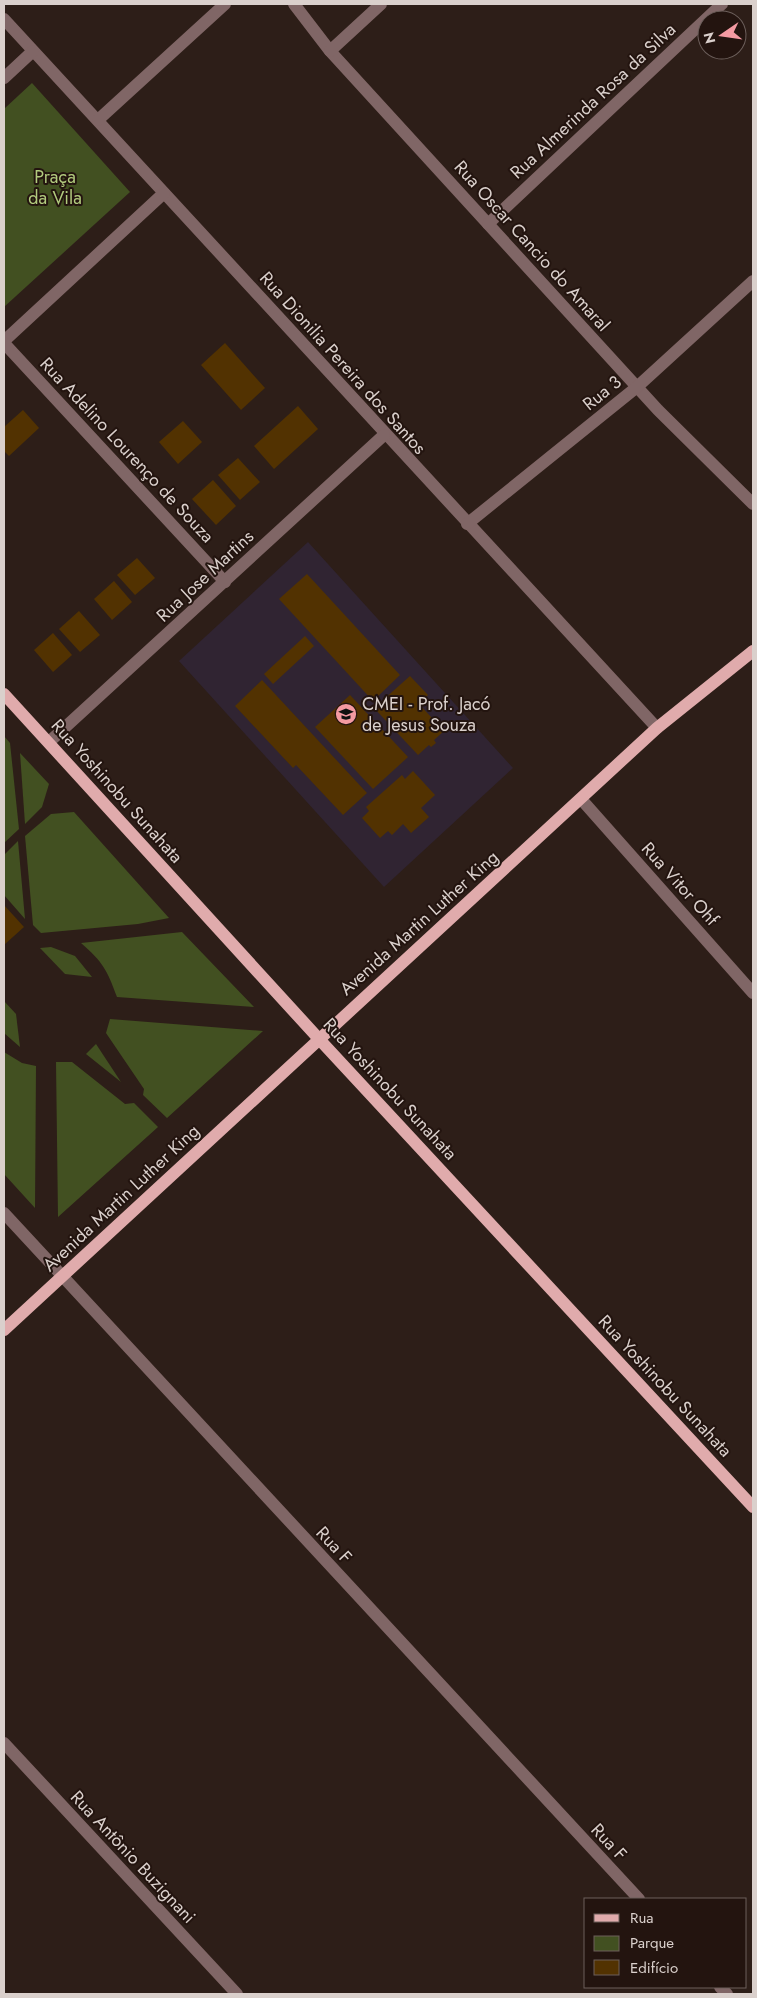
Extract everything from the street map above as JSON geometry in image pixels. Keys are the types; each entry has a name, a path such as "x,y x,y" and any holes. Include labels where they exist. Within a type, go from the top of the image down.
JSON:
{"main road":[{"name":"Avenida Martin Luther King","path":"4,1330 657,728 753,651"},
{"name":"Rua Yoshinobu Sunahata","path":"4,694 753,1507"}],"street":[{"path":"98,120 225,4"},
{"name":"Rua Oscar Cancio do Amaral","path":"294,4 330,51 658,410 753,504"},
{"path":"330,51 381,4"},
{"name":"Rua Almerinda Rosa da Silva","path":"488,224 722,4"},
{"name":"Rua Dionilia Pereira dos Santos","path":"4,19 384,435 657,728"},
{"path":"4,78 33,51"},
{"path":"4,342 164,193"},
{"name":"Rua 3","path":"467,524 637,387 753,281"},
{"name":"Rua Adelino Lourenço de Souza","path":"4,342 225,582"},
{"name":"Rua Jose Martins","path":"49,742 384,435"},
{"name":"Rua Vitor Ohf","path":"581,799 753,993"},
{"name":"Rua F","path":"4,1213 638,1898"},
{"name":"Rua Antônio Buzignani","path":"4,1742 237,1994"}],"shaded area":[{"name":"CMEI - Prof. Jacó de Jesus Souza","path":"308,542 513,768 384,887 179,661"}],"green space":[{"name":"Praça da Vila","path":"32,83 130,192 4,307 4,109"},
{"path":"4,736 10,743 19,829 4,843"},
{"path":"20,753 49,784 42,807 25,824"},
{"path":"74,812 169,918 138,924 41,933 33,925 25,836 51,814"},
{"path":"18,841 25,919 4,895 4,855"},
{"path":"182,932 254,1007 117,997 104,967 81,943"},
{"path":"51,947 75,956 92,977 65,974 40,948"},
{"path":"4,1001 16,1014 20,1047 4,1033"},
{"path":"110,1019 263,1031 167,1118 143,1095 144,1089 106,1033"},
{"path":"96,1044 121,1082 86,1054"},
{"path":"4,1052 22,1063 36,1066 35,1208 4,1174"},
{"path":"56,1062 72,1062 125,1104 134,1103 158,1127 58,1217"}],"building":[{"path":"225,343 265,388 241,410 201,365"},
{"path":"298,406 318,429 274,469 254,446"},
{"path":"23,410 39,428 9,456 4,451 4,427"},
{"path":"183,421 202,442 178,464 159,442"},
{"path":"238,458 260,482 240,500 218,475"},
{"path":"213,480 236,506 216,525 192,499"},
{"path":"137,558 155,578 135,595 117,575"},
{"path":"307,574 400,675 373,701 279,599"},
{"path":"114,581 132,602 112,620 94,599"},
{"path":"79,611 100,635 80,652 59,629"},
{"path":"53,633 72,655 53,672 34,650"},
{"path":"305,636 314,646 273,684 264,674"},
{"path":"410,676 428,695 419,704 444,731 434,740 436,743 431,747 429,745 418,755 374,708"},
{"path":"262,680 367,793 343,815 296,765 293,768 235,706"},
{"path":"350,695 408,757 373,789 315,727"},
{"path":"413,771 435,795 421,808 429,817 411,833 403,824 392,835 388,831 380,838 362,818 369,811 366,807 402,775 405,779"},
{"path":"4,905 24,927 4,945"}],"place":[{"name":"CMEI - Prof. Jacó de Jesus Souza","path":"346,714"}]}
